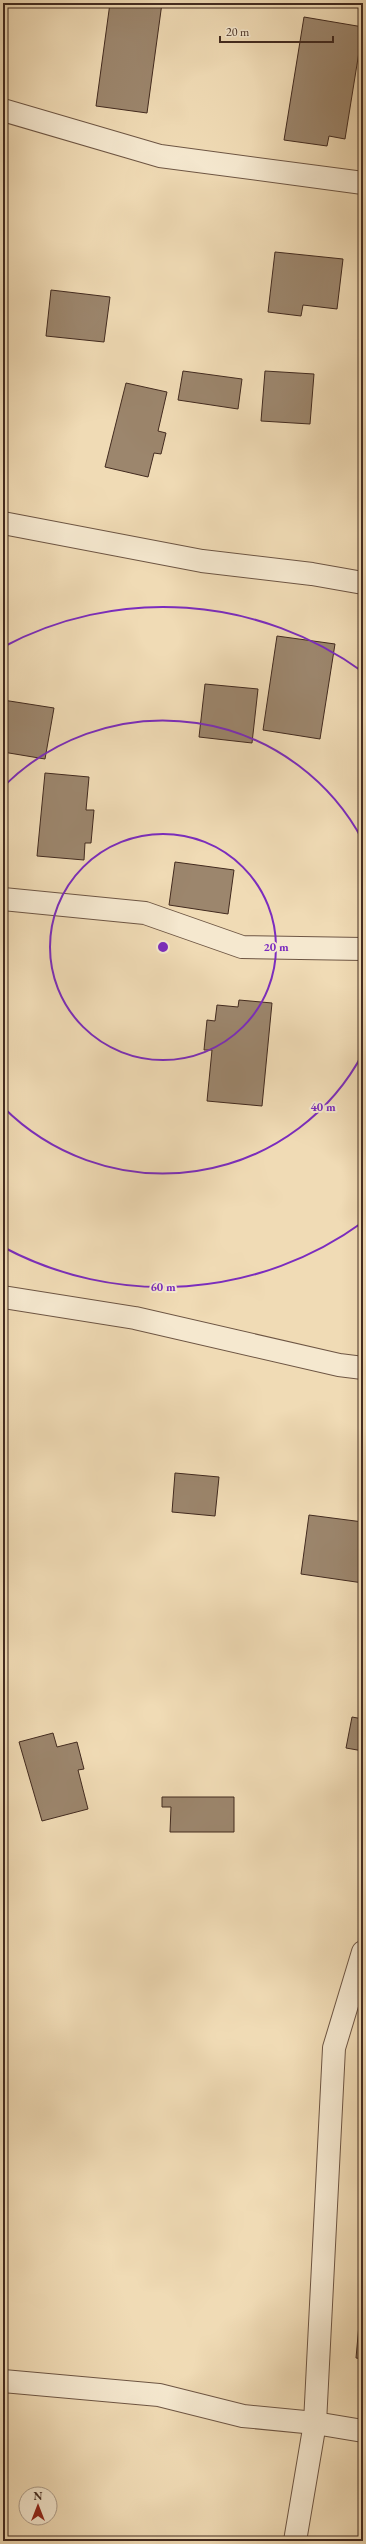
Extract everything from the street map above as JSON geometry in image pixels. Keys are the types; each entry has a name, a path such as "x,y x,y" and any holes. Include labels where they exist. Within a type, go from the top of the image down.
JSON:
{"street":[{"path":"3,110 160,156 363,183"},
{"path":"3,523 202,561 312,574 363,583"},
{"path":"3,899 145,913 242,947 363,949"},
{"path":"3,1297 135,1318 339,1365 363,1368"},
{"path":"295,2541 315,2423 334,2048 363,1952"},
{"path":"3,2381 159,2395 243,2416 315,2423 363,2431"}],"building":[{"path":"110,3 162,3 147,113 96,106"},
{"path":"304,17 363,27 345,139 329,136 327,146 284,140"},
{"path":"275,252 343,259 337,309 303,305 301,316 268,312"},
{"path":"51,290 110,297 104,342 46,336"},
{"path":"183,371 242,379 238,409 178,400"},
{"path":"265,371 314,374 310,424 261,421"},
{"path":"126,383 167,392 158,431 166,433 161,454 154,453 148,477 105,467"},
{"path":"277,636 335,644 320,739 263,730"},
{"path":"205,684 258,689 252,743 199,737"},
{"path":"3,700 54,708 45,759 3,752"},
{"path":"45,773 89,777 86,810 94,810 91,843 85,843 84,860 37,856"},
{"path":"175,862 234,870 228,914 169,905"},
{"path":"239,1000 272,1003 262,1106 207,1101 212,1050 204,1050 207,1020 215,1021 217,1005 238,1007"},
{"path":"175,1473 219,1477 215,1516 172,1512"},
{"path":"309,1515 363,1522 363,1583 301,1574"},
{"path":"352,1717 363,1719 363,1751 346,1748"},
{"path":"53,1733 57,1747 77,1742 84,1769 78,1770 88,1809 42,1821 19,1742"},
{"path":"162,1797 234,1797 234,1832 170,1832 171,1807 162,1807"},
{"path":"361,2302 363,2302 363,2359 356,2358"}]}
